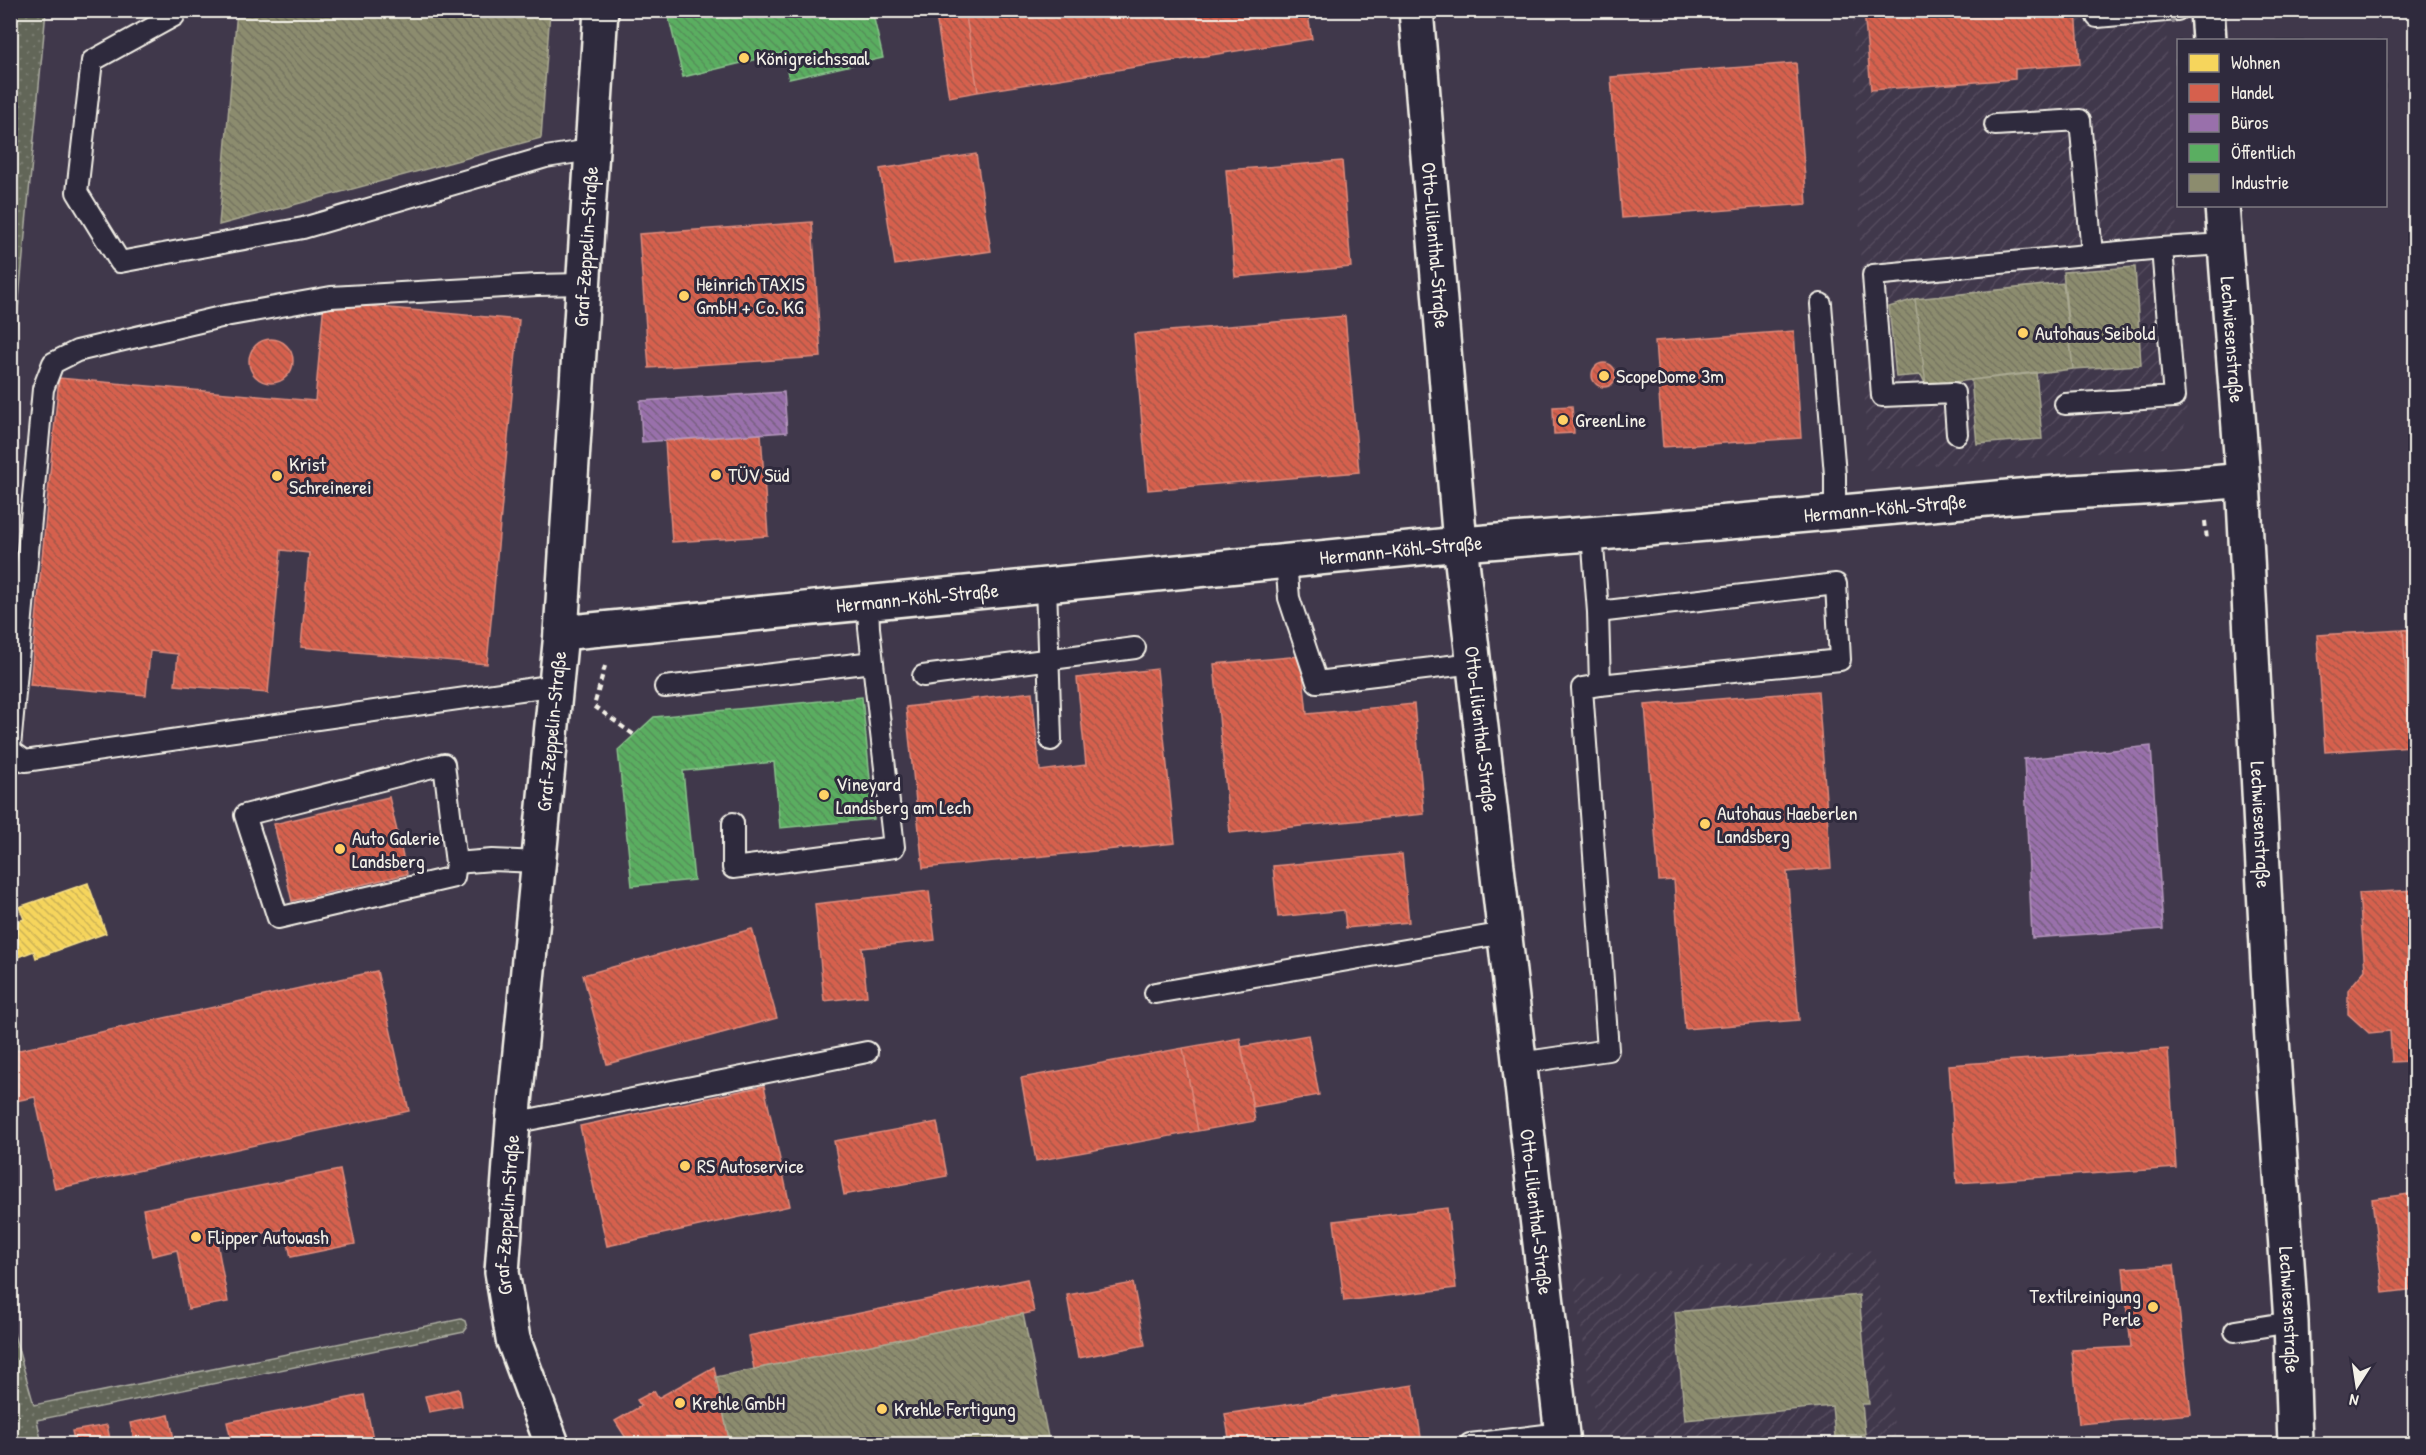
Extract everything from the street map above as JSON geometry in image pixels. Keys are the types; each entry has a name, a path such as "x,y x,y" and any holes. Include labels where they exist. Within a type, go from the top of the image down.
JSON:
{"street":[{"name":"Graf-Zeppelin-Straße","path":"552,1444 513,1339 502,1272 513,1123 561,633 590,150 601,10"},
{"name":"Otto-Lilienthal-Straße","path":"1416,10 1460,543 1563,1439"},
{"path":"2207,10 2209,39"},
{"name":"Lechwiesenstraße","path":"2222,207 2243,480 2295,1444"},
{"name":"Hermann-Köhl-Straße","path":"561,633 1460,543 1592,534 2072,491 2243,480"}],"lane":[{"path":"174,10 174,16 92,61 78,192 120,262 303,228 546,157 590,150"},
{"path":"2097,17 2177,10"},
{"path":"1995,124 2080,120 2092,254"},
{"path":"1957,434 1954,393 1881,396 1873,275 2224,244"},
{"path":"2065,404 2174,397 2162,248"},
{"path":"556,685 440,704 25,761 10,748 43,388 52,363 77,351 100,345 225,316 331,297 582,284"},
{"path":"1821,304 1835,475 1835,512"},
{"path":"1592,534 1598,612 1600,685"},
{"path":"1286,561 1289,598 1317,682 1474,663"},
{"path":"1520,1063 1608,1050 1582,688 1840,660 1836,584 1598,612"},
{"path":"1046,585 1051,740"},
{"path":"733,823 733,868 894,847 868,603"},
{"path":"923,676 1135,648"},
{"path":"665,687 873,662"},
{"path":"444,764 456,863 453,877 278,918 245,814 444,764"},
{"path":"456,863 492,860 539,862"},
{"path":"1155,993 1505,933"},
{"path":"513,1123 867,1053"},
{"path":"2235,1331 2290,1322"},
{"path":"1470,1444 1563,1439"}],"path":[{"path":"616,628 594,706 634,735"}],"shaded area":[{"path":"46,11 2415,11 2415,1444 11,1444 10,384"},
{"name":"Autohaus Seibold","path":"1853,11 2165,11 2187,419 2176,447 1867,470"},
{"path":"1875,1250 1896,1444 1599,1444 1574,1280"}],"green space":[{"path":"10,11 46,11 11,384"},
{"path":"461,1319 465,1321 467,1328 464,1332 37,1420 42,1444 11,1444 11,1324 34,1405"}],"building: Wohnen":[{"path":"88,883 106,933 36,958 34,951 10,960 10,924 24,919 19,907"}],"building: Handel":[{"path":"935,10 965,10 978,92 949,97"},
{"path":"965,10 1307,10 1312,39 978,92"},
{"path":"1864,10 2076,10 2080,64 2015,69 2015,79 1871,90"},
{"path":"1796,63 1807,204 1622,218 1611,77"},
{"path":"976,154 991,251 895,265 880,169"},
{"path":"1342,161 1351,267 1235,277 1226,170"},
{"path":"812,222 821,357 649,368 639,234"},
{"name":"Krist Schreinerei","path":"324,302 519,320 487,664 301,647 309,553 281,550 268,693 175,685 178,654 150,651 146,695 30,685 59,378 315,401"},
{"path":"1345,316 1359,472 1148,490 1134,334"},
{"path":"1794,331 1801,438 1663,447 1655,341"},
{"path":"271,339 286,346 293,361 286,376 271,383 256,376 249,361 256,346"},
{"name":"ScopeDome 3m","path":"1604,363 1613,366 1616,375 1613,384 1604,387 1595,384 1592,375 1595,366"},
{"name":"GreenLine","path":"1572,406 1574,433 1554,434 1553,407"},
{"name":"TÜV Süd","path":"761,434 768,536 672,542 665,441"},
{"path":"2416,629 2416,691 2407,692 2403,630"},
{"path":"2403,630 2411,746 2325,752 2317,635"},
{"path":"1301,656 1307,714 1414,704 1424,814 1230,833 1214,664"},
{"path":"1157,669 1175,843 923,868 906,707 1032,692 1040,771 1086,765 1077,678"},
{"path":"1818,691 1831,868 1787,872 1799,1020 1685,1029 1674,880 1659,881 1645,705"},
{"name":"Auto Galerie Landsberg","path":"389,797 407,874 292,901 274,824"},
{"path":"1402,854 1409,922 1346,928 1344,910 1278,917 1273,866"},
{"path":"2416,890 2416,1044 2408,1045 2409,1061 2392,1062 2390,1031 2369,1033 2348,1014 2348,990 2365,970 2359,893"},
{"path":"929,891 935,940 862,948 867,996 824,1001 815,904"},
{"path":"752,929 777,1018 607,1064 583,975"},
{"path":"377,971 409,1111 55,1189 35,1097 10,1102 10,1052"},
{"path":"1308,1035 1319,1095 1253,1107 1241,1047"},
{"path":"1240,1038 1255,1121 1198,1131 1183,1048"},
{"path":"1183,1048 1198,1131 1036,1161 1021,1078"},
{"path":"2168,1049 2176,1168 1957,1183 1949,1065"},
{"name":"RS Autoservice","path":"764,1086 790,1206 607,1246 580,1126"},
{"path":"937,1122 947,1176 844,1195 834,1141"},
{"name":"Flipper Autowash","path":"340,1170 355,1244 291,1257 285,1229 217,1242 228,1302 188,1309 177,1250 152,1256 143,1209"},
{"path":"2416,1193 2416,1289 2383,1293 2372,1199"},
{"path":"1447,1208 1456,1288 1344,1301 1334,1221"},
{"name":"Textilreinigung Perle","path":"2174,1265 2191,1414 2079,1424 2072,1350 2131,1347 2123,1268"},
{"path":"1027,1279 1034,1312 754,1369 748,1336"},
{"path":"1133,1283 1145,1345 1078,1358 1067,1295"},
{"name":"Krehle GmbH","path":"714,1367 730,1444 630,1444 615,1421 641,1406 637,1400 654,1391 658,1398"},
{"path":"1413,1385 1422,1444 1230,1444 1225,1414"},
{"path":"459,1389 462,1406 429,1412 425,1396"},
{"path":"364,1395 374,1444 232,1444 227,1422"},
{"path":"169,1415 175,1444 135,1444 130,1423"},
{"path":"107,1425 111,1444 75,1444 72,1431"}],"building: Büros":[{"path":"784,392 787,432 642,442 640,401"},
{"path":"2151,746 2163,929 2032,938 2024,759"}],"building: Öffentlich":[{"path":"667,10 872,10 883,58 789,79 783,53 683,77"},
{"name":"Vineyard Landsberg am Lech","path":"862,697 874,819 780,828 774,762 683,771 694,880 632,886 618,750 654,717"}],"building: Industrie":[{"path":"237,10 550,10 541,138 219,225"},
{"path":"2135,267 2141,365 2073,369 2063,272"},
{"path":"2063,283 2073,369 1926,385 1915,299"},
{"path":"1915,299 1926,385 1921,375 1896,377 1889,307"},
{"path":"2036,372 2042,439 1977,444 1971,380"},
{"path":"1859,1295 1869,1404 1862,1404 1865,1434 1835,1437 1832,1406 1685,1420 1675,1312"},
{"name":"Krehle Fertigung","path":"1023,1314 1049,1442 1038,1444 730,1444 716,1377"},
{"path":"1865,1434 1866,1444 1850,1444 1849,1435"},
{"path":"1849,1435 1850,1444 1835,1444 1835,1437"}],"place":[{"name":"Königreichssaal","path":"744,58"},
{"name":"Heinrich TAXIS GmbH + Co. KG","path":"684,296"},
{"name":"Autohaus Seibold","path":"2023,333"},
{"name":"ScopeDome 3m","path":"1604,376"},
{"name":"GreenLine","path":"1563,420"},
{"name":"TÜV Süd","path":"716,475"},
{"name":"Krist Schreinerei","path":"277,476"},
{"name":"Vineyard Landsberg am Lech","path":"824,795"},
{"name":"Autohaus Haeberlen Landsberg","path":"1705,824"},
{"name":"Auto Galerie Landsberg","path":"340,849"},
{"name":"RS Autoservice","path":"685,1166"},
{"name":"Flipper Autowash","path":"196,1237"},
{"name":"Textilreinigung Perle","path":"2153,1307"},
{"name":"Krehle GmbH","path":"680,1403"},
{"name":"Krehle Fertigung","path":"882,1409"}]}
